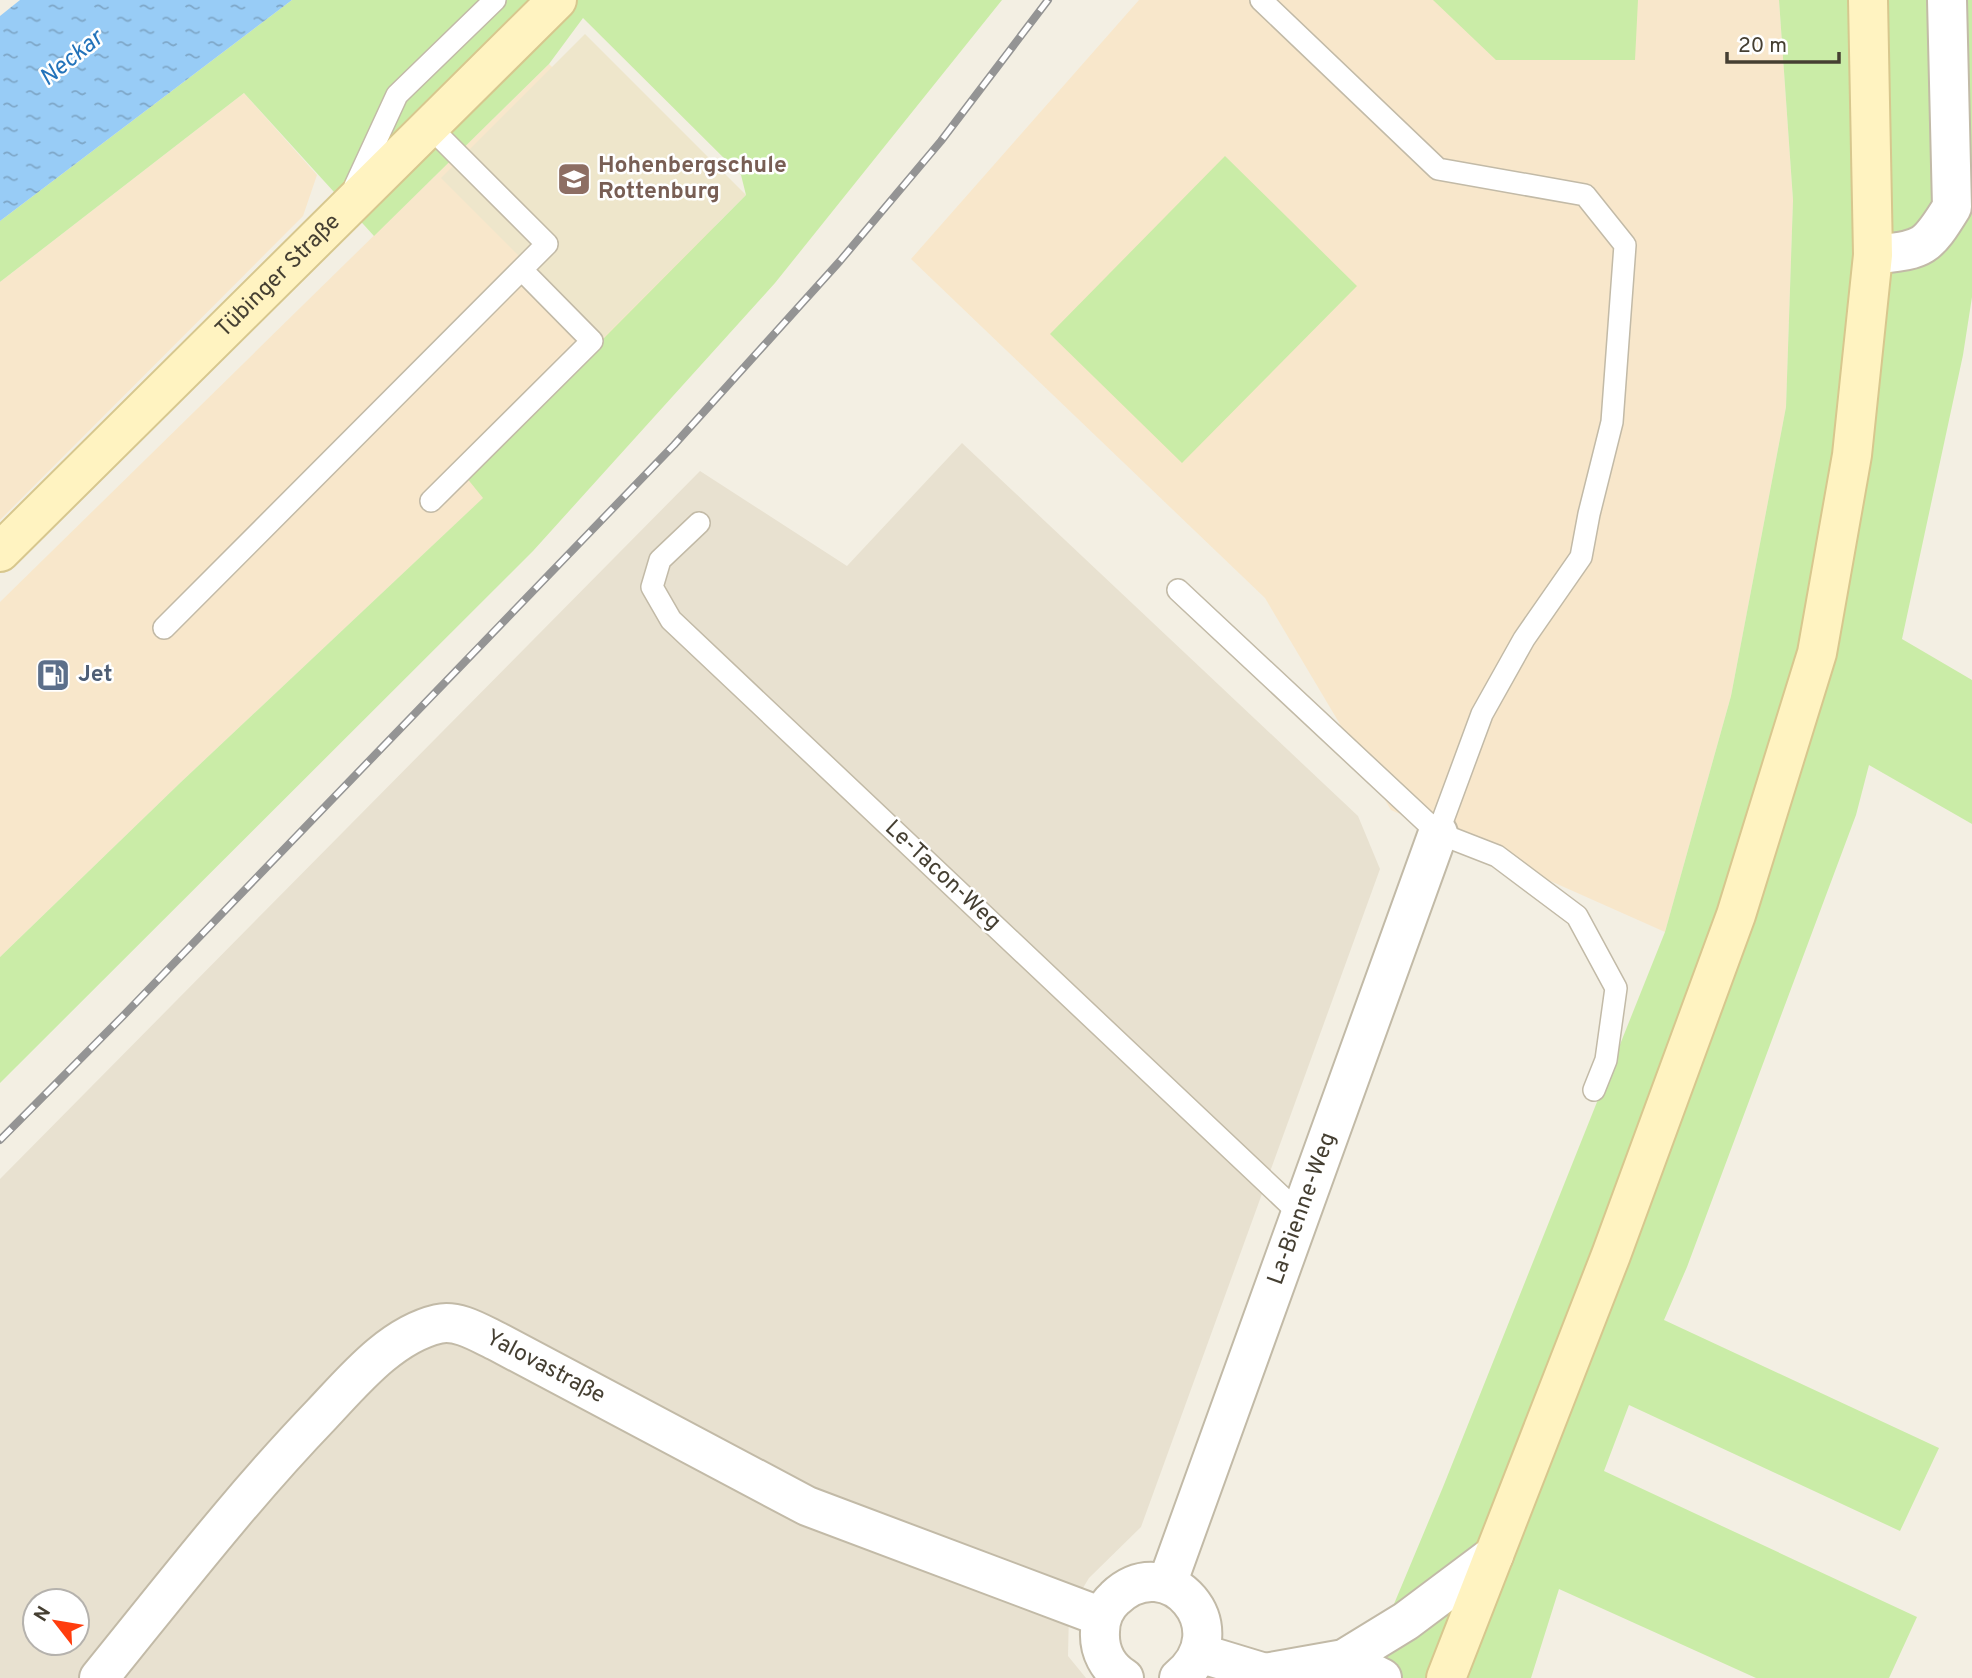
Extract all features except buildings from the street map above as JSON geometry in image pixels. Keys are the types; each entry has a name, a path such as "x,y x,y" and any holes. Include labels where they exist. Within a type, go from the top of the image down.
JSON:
{"main road":[{"name":"Tübinger Straße","path":"0,552 557,0"},
{"path":"1446,1678 1611,1255 1736,915 1816,653 1852,455 1873,255 1868,0"}],"street":[{"path":"1873,255 1917,249 1935,235 1952,207 1947,0"},
{"name":"La-Bienne-Weg","path":"1167,1584 1438,833"},
{"name":"Yalovastraße","path":"99,1678 271,1467 339,1396 387,1350 416,1332 441,1323 469,1328 498,1342 807,1506 1102,1617"},
{"path":"1124,1678 1108,1663 1102,1653 1100,1629 1102,1617 1110,1602 1129,1587 1151,1582 1167,1584 1190,1600 1199,1613 1203,1641 1189,1665 1268,1675 1344,1659 1406,1621 1494,1555"},
{"path":"1344,1659 1382,1678"}],"lane":[{"path":"343,213 397,94 495,0"},
{"path":"1261,0 1438,169 1585,195 1625,245 1612,422 1581,557 1524,639 1482,714 1438,833"},
{"path":"164,628 547,244 430,127"},
{"path":"431,500 592,341 522,270"},
{"name":"Le-Tacon-Weg","path":"699,523 660,560 652,587 671,620 1300,1214"},
{"path":"1178,590 1438,833 1497,856 1577,916 1616,988 1606,1060 1594,1090"}],"shaded area":[{"path":"1139,0 1779,0 1793,200 1786,407 1731,696 1665,932 1391,810 1265,598 911,259"},
{"path":"585,34 746,195 602,339 441,178"},
{"path":"549,64 743,254 180,783 0,957 0,602"},
{"path":"244,93 317,175 303,216 0,520 0,282"},
{"path":"962,443 1358,816 1380,869 1141,1527 1089,1578 1069,1611 1068,1656 1086,1678 0,1678 0,1179 700,471 847,566"}],"green space":[{"path":"292,0 1002,0 775,283 533,551 0,1083 0,957 180,783 483,498 466,477 746,195 741,175 583,18 549,64 374,236 244,93 0,282 0,221"},
{"path":"1433,0 1638,0 1635,60 1496,60"},
{"path":"1779,0 1972,0 1972,297 1963,355 1902,639 1972,680 1972,824 1869,765 1856,815 1687,1267 1664,1320 1939,1448 1900,1531 1629,1405 1604,1471 1917,1617 1889,1678 1756,1678 1559,1589 1531,1678 1363,1678 1443,1487 1665,932 1731,696 1786,407 1793,200"},
{"path":"1225,156 1357,286 1182,463 1050,334"}],"water":[{"name":"Neckar","path":"20,0 292,0 0,221 0,16"}],"railway":[{"path":"0,1140 674,445 840,261 941,141 1048,0"}],"place":[{"name":"Hohenbergschule Rottenburg","path":"574,179"},
{"name":"Jet","path":"53,675"}]}
